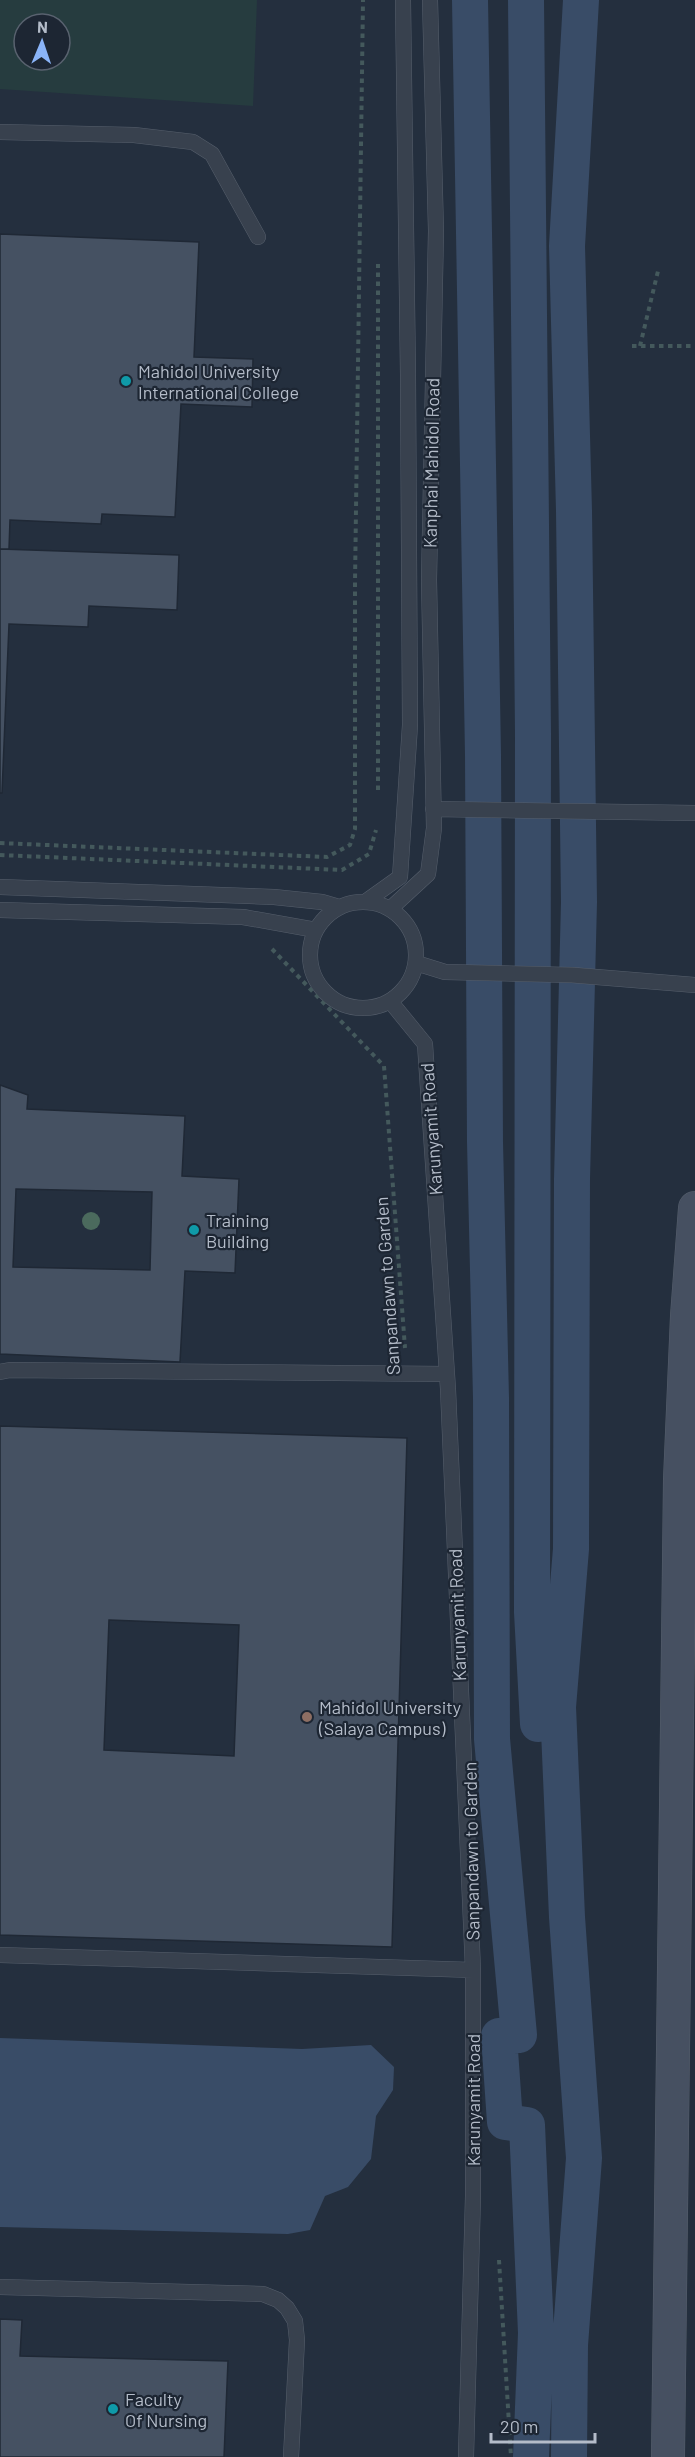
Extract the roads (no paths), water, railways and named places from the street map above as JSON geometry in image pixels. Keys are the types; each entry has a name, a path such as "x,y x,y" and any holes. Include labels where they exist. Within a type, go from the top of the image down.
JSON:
{"main road":[{"path":"668,2457 680,1479 687,1316 695,1208"}],"lane":[{"name":"Kanphai Mahidol Road","path":"365,902 400,878 410,725 403,0"},
{"name":"Kanphai Mahidol Road","path":"390,909 428,874 434,828 429,580 436,231 430,0"},
{"path":"0,132 134,135 193,142 212,154 258,237"},
{"path":"433,809 695,813"},
{"path":"0,887 274,897 322,902 339,907"},
{"path":"356,902 373,902 390,909 404,921 414,937 416,963 405,990 390,1001 374,1008 357,1008 340,1004 326,994 315,980 310,963 310,946 316,930 326,916 339,907 356,902"},
{"path":"0,910 243,917 316,930"},
{"path":"416,963 445,972 470,974 572,975 695,985"},
{"name":"Karunyamit Road","path":"390,1001 425,1044 447,1374 473,1970 473,2196 466,2457"},
{"path":"0,1372 21,1370 447,1374"},
{"path":"0,1955 473,1970"},
{"path":"0,2287 263,2294 278,2300 287,2308 295,2321 297,2340 291,2457"}],"water":[{"path":"0,2038 302,2049 371,2045 394,2067 393,2090 376,2116 371,2159 348,2187 325,2196 310,2230 288,2234 0,2227"}],"waterway":[{"path":"470,0 483,755 485,1142 491,1398 492,1739 519,2035 499,2036 505,2122 527,2125 536,2333 531,2457"},
{"path":"526,0 533,734 532,1612 538,1724"},
{"path":"569,2457 570,2345 584,2158 567,1917 558,1707 571,1549 572,1179 579,902 574,511 567,246 581,0"}],"place":[{"name":"Mahidol University International College","path":"126,381"},
{"name":"Training Building","path":"194,1230"},
{"name":"Mahidol University (Salaya Campus)","path":"307,1717"},
{"name":"Faculty Of Nursing","path":"113,2409"}]}
